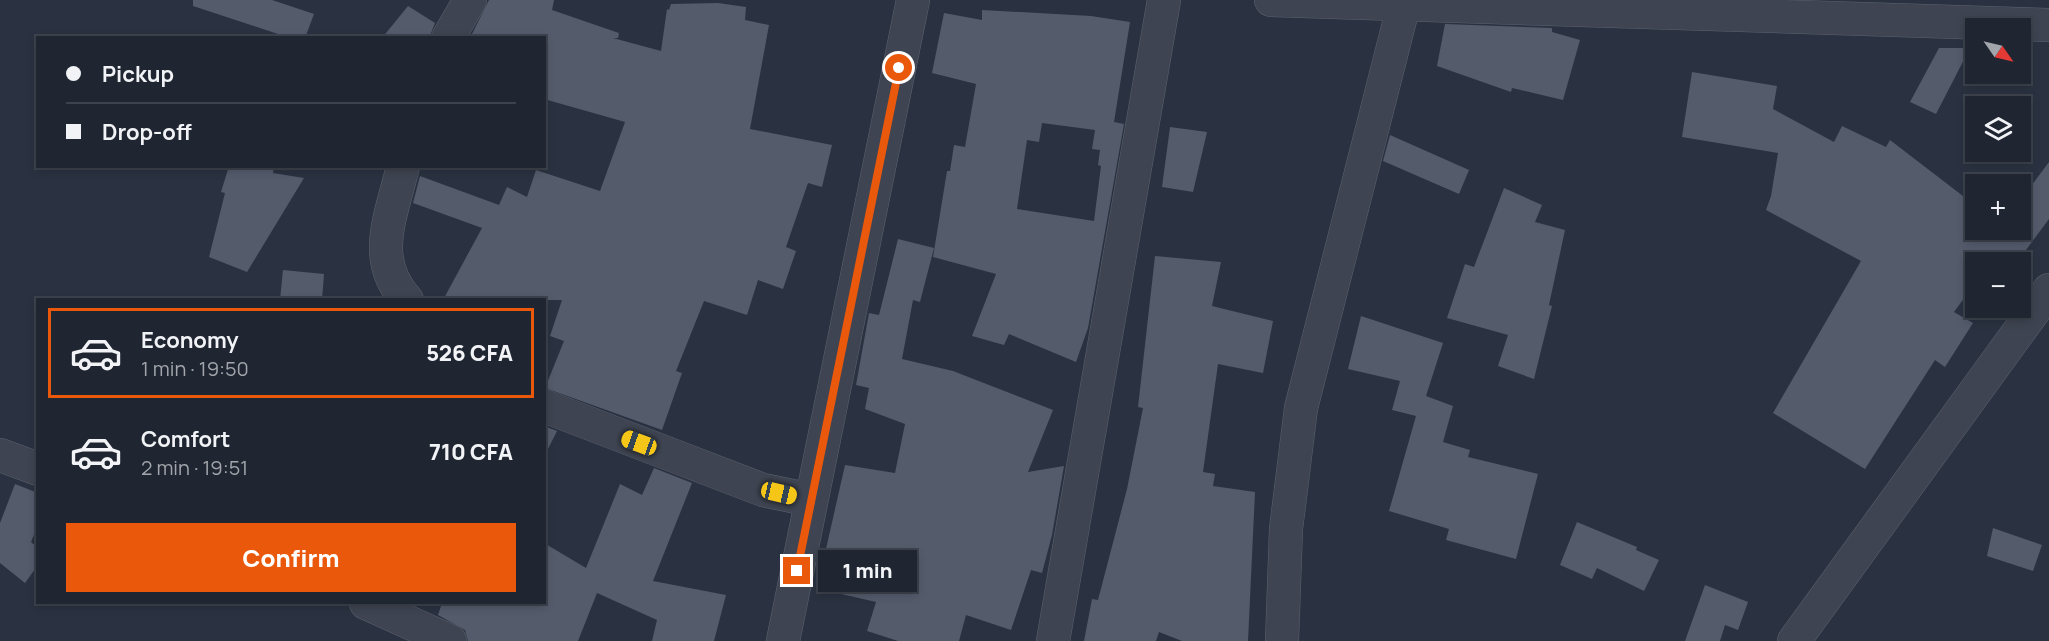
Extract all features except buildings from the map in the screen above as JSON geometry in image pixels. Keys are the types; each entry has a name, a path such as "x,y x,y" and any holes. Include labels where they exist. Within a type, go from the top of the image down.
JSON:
{"street":[{"path":"449,36 470,0"},
{"path":"783,641 913,0"},
{"path":"1053,641 1164,0"},
{"path":"1271,0 2049,26"},
{"path":"1282,641 1286,529 1300,408 1404,3"},
{"path":"403,168 386,242 385,262 392,280 406,298"},
{"path":"1794,641 2049,290"},
{"path":"546,407 763,490 811,500"},
{"path":"0,455 36,468"},
{"path":"368,604 450,641"}],"route":[{"path":"797,571 899,68"}]}
